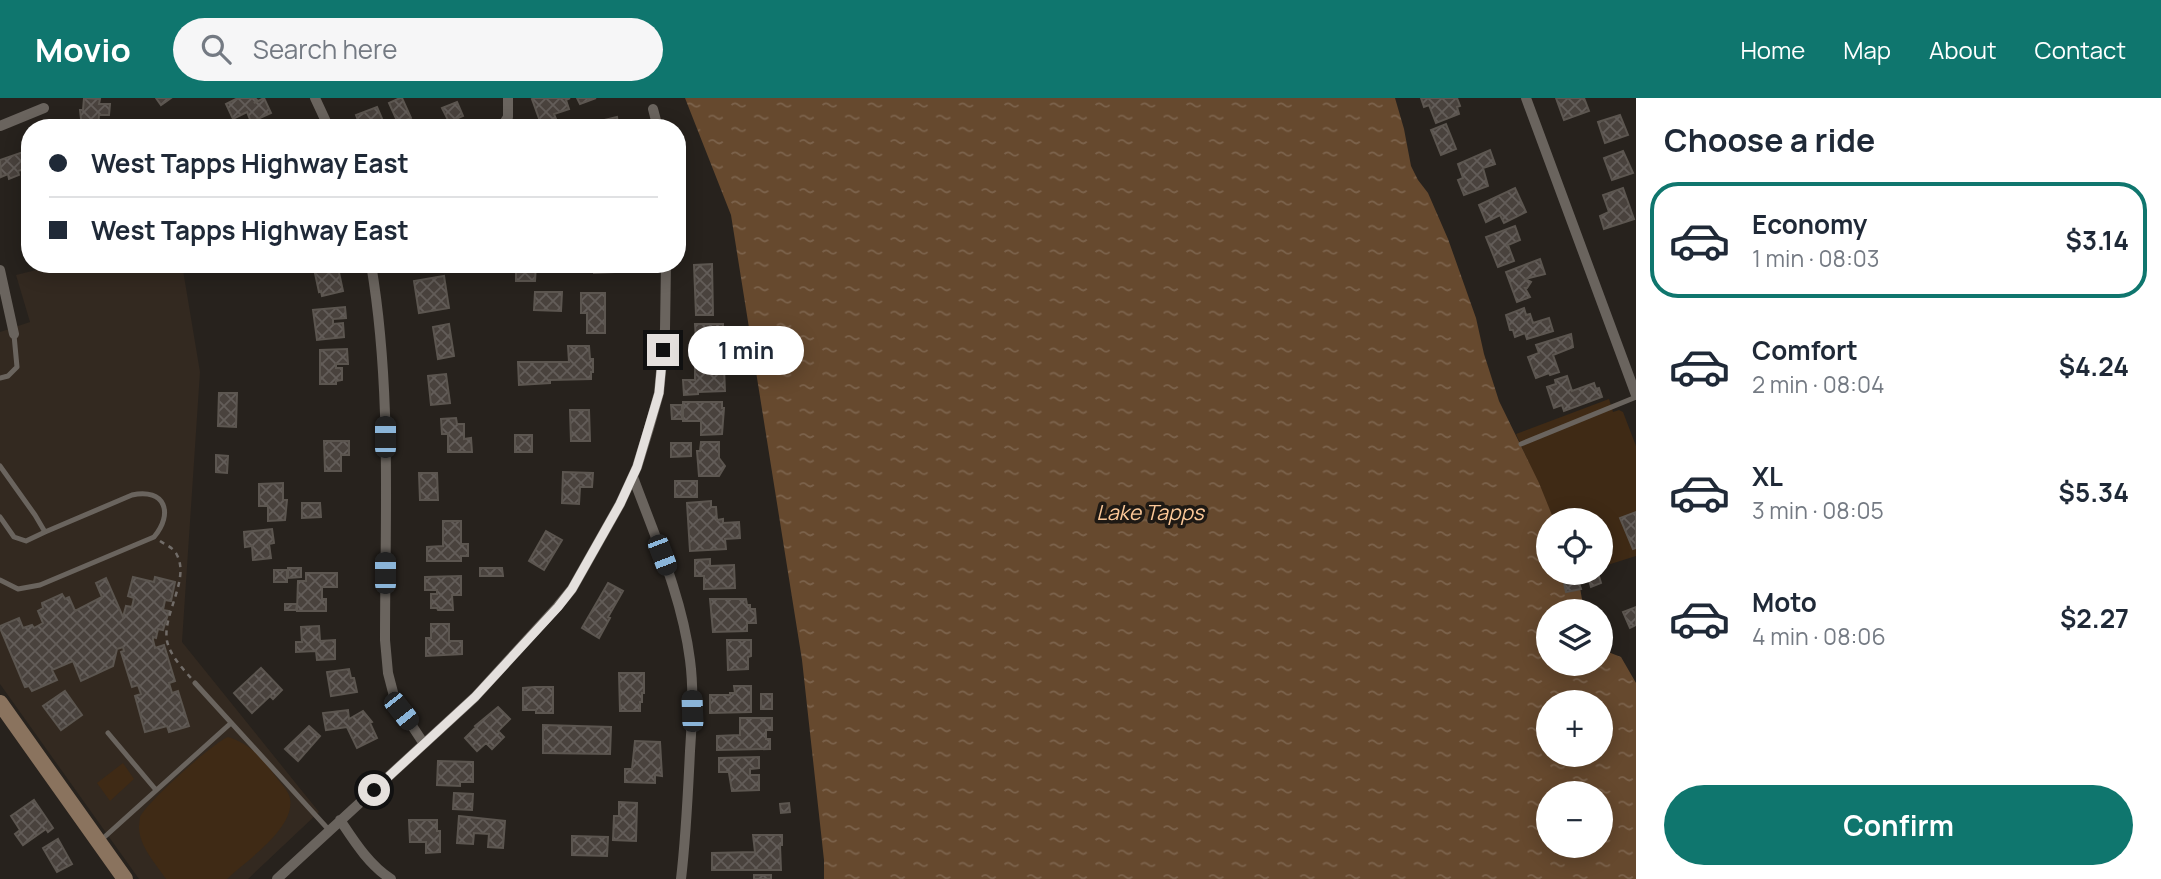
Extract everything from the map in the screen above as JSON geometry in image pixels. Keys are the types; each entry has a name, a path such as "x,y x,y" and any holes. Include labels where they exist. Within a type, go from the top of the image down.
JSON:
{"street":[{"path":"315,98 325,119"},
{"path":"507,119 510,109 508,98"},
{"path":"1526,98 1636,396"},
{"path":"0,126 44,108"},
{"path":"653,109 656,119"},
{"path":"0,270 14,334"},
{"path":"372,273 379,312 384,379 385,640 388,673 395,700 424,744"},
{"path":"277,879 475,697 558,607 591,558 633,477 659,393 665,329 666,273"},
{"path":"633,477 679,603 691,662 691,739 681,879"},
{"path":"0,704 125,879"},
{"path":"340,820 373,864 391,879"}],"lane":[{"path":"0,378 8,376 17,367 14,334"},
{"path":"1521,444 1636,396"},
{"path":"0,466 45,532"},
{"path":"0,517 14,537 26,541 132,495 146,492 156,496 164,505 165,517 162,527 153,537 40,585 18,589 0,580"},
{"path":"195,683 329,830"},
{"path":"100,841 231,723"},
{"path":"108,733 156,790"}],"path":[{"path":"153,537 173,550 179,562 180,574 167,641 175,658 195,683"}],"shaded area":[{"path":"184,273 200,372 182,642 319,812 248,879 139,879 0,684 0,332 30,322 16,275"},
{"path":"1609,399 1613,412 1623,412 1636,446 1636,556 1613,563 1613,508 1549,508 1516,434"},
{"path":"228,737 254,751 284,787 289,795 287,818 269,842 227,879 166,879 142,841 140,817 154,799 181,774"},
{"path":"123,763 134,779 110,801 97,783"}],"water":[{"name":"Lake Tapps","path":"685,98 1395,98 1411,166 1428,193 1448,239 1476,318 1499,401 1549,508 1536,508 1536,585 1580,585 1582,599 1536,599 1536,676 1613,676 1613,654 1621,657 1636,683 1636,879 824,879 802,660 731,215"}],"building":[{"path":"84,98 100,99 99,104 110,104 109,115 99,115 99,119 81,119 80,110 83,110"},
{"path":"156,98 171,98 161,105"},
{"path":"238,98 255,98 257,100 254,103 264,98 271,113 258,119 250,119 247,112 233,119 226,104"},
{"path":"402,98 411,118 396,119 389,103"},
{"path":"570,98 566,100 569,109 554,114 556,119 539,119 532,99"},
{"path":"577,98 596,98 580,104"},
{"path":"1421,98 1457,98 1459,114 1436,123 1429,105 1424,107"},
{"path":"1556,98 1584,98 1589,111 1564,120"},
{"path":"457,102 463,116 448,119 442,108"},
{"path":"377,107 382,119 358,119 356,115"},
{"path":"1620,115 1628,135 1605,143 1598,122"},
{"path":"1446,124 1456,149 1441,155 1431,130"},
{"path":"1490,150 1495,164 1483,168 1488,186 1464,195 1458,180 1463,178 1458,164"},
{"path":"1623,151 1633,173 1612,180 1604,158"},
{"path":"21,153 19,175 9,179 8,174 1,177 0,160"},
{"path":"1515,188 1526,212 1504,223 1500,215 1486,222 1479,205"},
{"path":"1623,188 1634,219 1604,229 1600,216 1609,212 1603,195"},
{"path":"1515,226 1520,240 1508,245 1514,261 1498,267 1486,237"},
{"path":"1540,259 1545,274 1525,279 1531,282 1525,288 1530,297 1517,302 1506,272"},
{"path":"712,264 713,315 696,315 694,265"},
{"path":"315,273 339,273 343,291 322,296 321,291 319,292"},
{"path":"516,273 535,273 535,281 516,281"},
{"path":"444,276 449,308 419,313 414,281"},
{"path":"535,292 562,292 561,311 534,310"},
{"path":"581,293 605,293 605,333 587,333 587,313 581,313"},
{"path":"345,307 346,318 333,319 333,324 343,323 344,337 317,340 313,310"},
{"path":"1524,308 1533,323 1549,318 1553,331 1527,339 1525,333 1515,337 1506,315"},
{"path":"449,324 454,356 438,359 433,327"},
{"path":"695,324 723,324 723,356 697,356"},
{"path":"1571,334 1573,347 1553,355 1559,372 1536,378 1528,357 1539,353 1536,345"},
{"path":"568,346 589,346 590,359 593,359 591,379 550,380 550,383 519,385 518,362 569,362"},
{"path":"347,349 348,364 336,364 336,368 342,368 342,380 336,381 336,384 320,384 320,350"},
{"path":"695,368 724,368 725,391 684,395 683,380 695,380"},
{"path":"446,374 450,403 431,405 428,376"},
{"path":"1567,376 1572,391 1594,383 1602,397 1564,411 1562,405 1554,408 1547,387 1556,384 1555,380"},
{"path":"219,393 237,393 236,427 218,426"},
{"path":"683,402 722,402 722,434 701,435 701,421 683,421"},
{"path":"671,405 682,405 682,419 672,419"},
{"path":"570,410 589,410 590,441 571,441"},
{"path":"456,418 457,424 464,424 464,439 471,438 472,452 448,452 448,434 442,434 441,419"},
{"path":"515,435 532,435 532,452 515,452"},
{"path":"324,441 349,441 349,455 341,455 341,471 325,471"},
{"path":"701,442 719,442 719,458 725,466 719,476 699,476 697,451 700,451"},
{"path":"671,443 691,443 691,456 671,457"},
{"path":"216,455 228,456 227,473 216,472"},
{"path":"563,472 593,473 592,487 580,487 579,504 562,503"},
{"path":"419,473 437,473 438,500 420,500"},
{"path":"675,481 697,481 697,497 675,497"},
{"path":"283,483 283,500 287,500 285,520 268,521 268,506 259,506 259,484"},
{"path":"711,501 711,507 716,507 717,520 723,519 723,523 739,522 740,538 725,539 726,549 690,551 687,503"},
{"path":"302,503 320,503 321,517 302,518"},
{"path":"1636,512 1636,548 1633,549 1620,518"},
{"path":"443,521 461,521 461,544 468,544 468,556 461,556 461,561 427,561 427,547 443,546"},
{"path":"272,529 274,543 269,544 271,558 253,560 252,546 245,547 244,532"},
{"path":"546,531 562,540 544,570 529,561"},
{"path":"710,559 710,566 734,565 735,588 704,589 704,576 695,576 695,560"},
{"path":"288,568 301,568 301,577 288,578"},
{"path":"480,568 502,568 503,576 480,576"},
{"path":"274,570 287,570 287,582 274,582"},
{"path":"306,573 337,573 337,587 322,587 326,611 297,611 298,581 306,581"},
{"path":"461,576 461,595 452,595 453,610 431,608 431,594 437,594 437,590 425,590 425,577"},
{"path":"133,577 154,582 155,577 175,582 171,601 165,600 163,610 169,611 163,630 158,629 153,640 155,648 164,645 175,681 169,683 172,693 178,691 189,726 169,732 167,726 145,732 135,696 141,694 138,685 132,687 121,652 124,651 123,647 117,649 113,666 81,681 73,661 52,670 57,680 32,691 29,686 25,687 0,628 19,618 23,628 32,625 34,628 43,623 38,611 43,608 42,603 62,594 65,599 69,597 75,611 102,597 96,583 106,578 123,617 126,606 132,607 134,598 128,596"},
{"path":"608,583 623,591 599,638 582,628"},
{"path":"1564,585 1580,585 1581,589 1566,592"},
{"path":"710,599 746,599 750,609 755,609 756,623 747,623 747,631 713,632"},
{"path":"285,604 297,604 296,610 285,610"},
{"path":"1636,607 1636,625 1630,628 1623,612"},
{"path":"431,624 449,624 449,641 462,641 462,654 426,656 426,638 431,638"},
{"path":"319,626 320,641 335,640 335,659 317,660 316,651 296,652 296,642 302,642 301,627"},
{"path":"727,640 751,640 748,669 728,670"},
{"path":"261,668 282,690 273,699 270,696 252,713 234,693"},
{"path":"349,669 357,692 331,696 327,672"},
{"path":"619,673 644,673 640,711 620,711"},
{"path":"734,686 751,686 751,712 710,713 710,695 730,695 735,693"},
{"path":"553,687 553,713 523,710 523,688"},
{"path":"65,691 82,715 61,730 43,706"},
{"path":"761,694 772,694 772,709 761,709"},
{"path":"498,707 510,719 498,731 504,737 492,749 486,743 477,751 465,738"},
{"path":"348,710 349,719 363,711 372,722 370,723 377,738 357,748 347,727 326,730 323,713"},
{"path":"740,718 772,718 772,730 766,730 770,749 717,750 717,736 740,735"},
{"path":"543,725 611,727 610,754 543,753"},
{"path":"309,726 320,736 298,761 285,749"},
{"path":"635,741 660,742 662,776 655,775 655,783 625,782 625,769 632,769"},
{"path":"759,757 759,768 750,769 750,775 759,775 759,790 732,791 731,772 719,772 719,758"},
{"path":"438,761 473,762 473,782 460,782 460,786 437,785"},
{"path":"454,793 473,794 472,810 453,809"},
{"path":"34,800 53,828 48,832 46,829 23,845 15,834 20,830 11,816"},
{"path":"619,802 637,803 636,841 613,840 614,816 619,816"},
{"path":"789,803 790,812 781,813 780,804"},
{"path":"459,816 505,821 503,848 488,847 489,834 474,833 473,844 457,843"},
{"path":"409,820 437,820 440,852 426,853 426,842 410,842"},
{"path":"753,835 782,835 781,870 712,870 712,853 755,852"},
{"path":"572,836 608,837 607,856 572,855"},
{"path":"58,839 72,864 57,872 43,848"},
{"path":"754,875 771,875 771,879 754,879"}],"route":[{"path":"374,790 475,697 572,589 620,504 637,467 659,393 663,350"}]}
